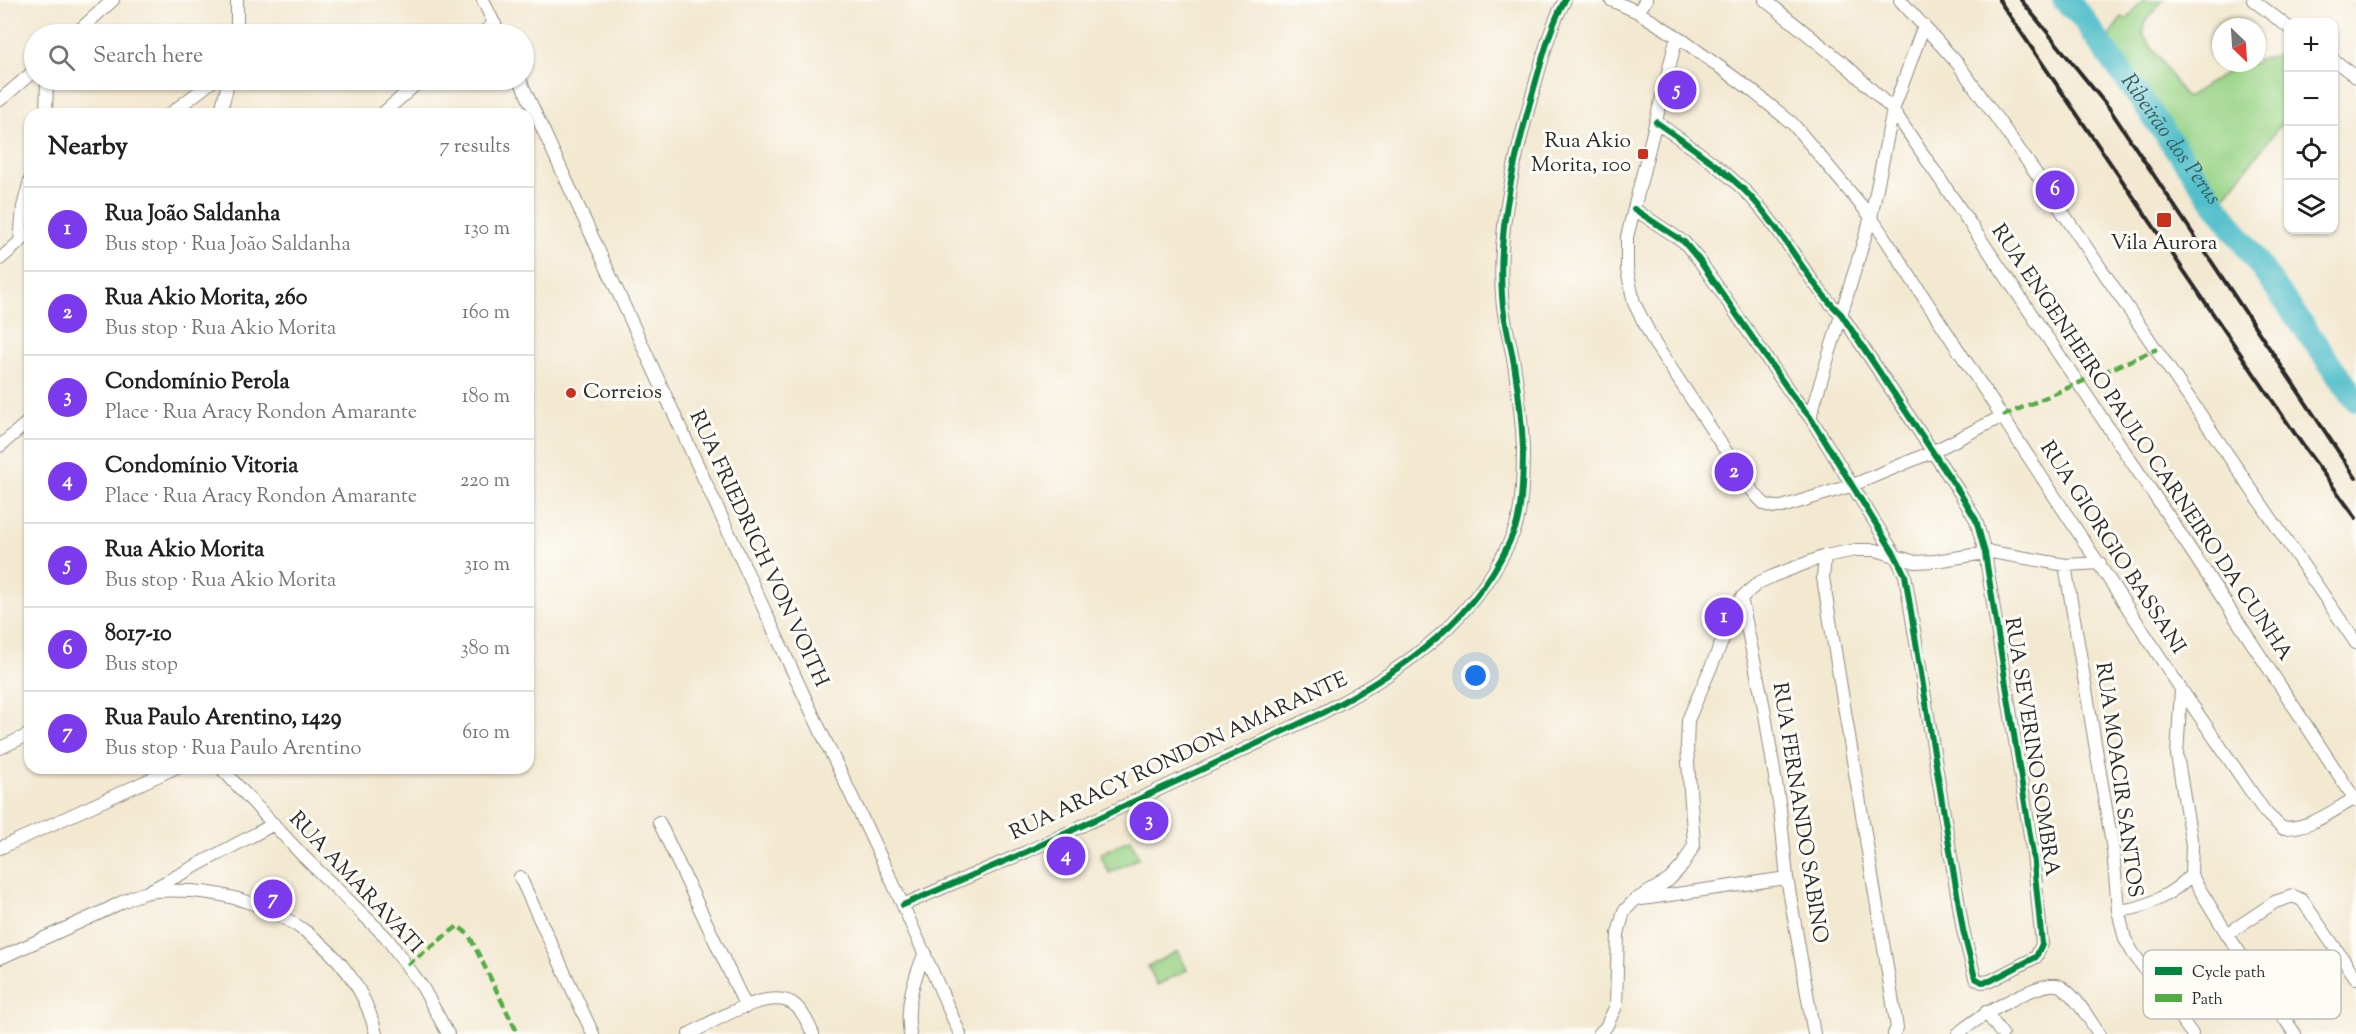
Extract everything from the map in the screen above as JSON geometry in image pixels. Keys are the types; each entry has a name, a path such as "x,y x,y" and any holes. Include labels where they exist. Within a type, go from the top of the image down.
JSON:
{"street":[{"path":"86,24 113,0"},
{"path":"237,0 237,24"},
{"path":"483,0 495,24"},
{"name":"RUA ARACY RONDON AMARANTE","path":"903,905 1026,852 1322,713 1368,689 1416,656 1475,599 1496,567 1516,528 1523,448 1516,372 1502,299 1500,258 1522,132 1551,30 1565,0"},
{"path":"1611,0 1638,12 1646,0"},
{"name":"RUA ENGENHEIRO PAULO CARNEIRO DA CUNHA","path":"1765,0 1848,67 1893,110 2169,517 2356,799"},
{"path":"1900,0 1958,64 2040,179 2356,643"},
{"path":"2253,0 2284,23"},
{"name":"RUA GIORGIO BASSANI","path":"1638,12 1709,57 1793,124 1871,217 2181,689 2265,812 2282,828 2296,829 2316,822 2356,799"},
{"path":"1810,417 1871,217 1893,110 1924,25"},
{"path":"1677,36 1626,237 1628,270 1634,303 1655,344 1750,489 1771,508 1782,507 1853,485 1932,452 2003,416"},
{"path":"2338,63 2356,77"},
{"path":"0,100 24,80"},
{"path":"46,108 47,90"},
{"path":"178,108 201,90"},
{"path":"222,108 226,90"},
{"path":"389,108 410,90"},
{"name":"RUA FRIEDRICH VON VOITH","path":"525,90 533,108"},
{"name":"RUA FRIEDRICH VON VOITH","path":"534,110 925,952 960,1034"},
{"name":"RUA SEVERINO SOMBRA","path":"1656,122 1734,181 1758,205 1820,291 1841,314 1976,520 1985,553 2033,854 2042,945 2036,957 1990,981 1982,982 1975,978 1963,930 1905,575 1895,555"},
{"path":"20,242 24,203"},
{"path":"1634,209 1684,242 1699,260 1792,395 1810,417 1895,555"},
{"path":"0,259 24,238"},
{"path":"0,446 24,425"},
{"path":"1599,1034 1606,1027 1616,1006 1620,921 1624,911 1635,900 1669,880 1683,865 1694,845 1687,748 1689,720 1741,598 1764,580 1825,556 1856,550 1876,550 1915,562 1985,553 2065,565 2100,563"},
{"path":"1825,556 1823,578 1897,1029 1894,1034"},
{"name":"RUA MOACIR SANTOS","path":"2065,565 2113,850 2118,910 2138,908 2178,886 2191,875"},
{"name":"RUA FERNANDO SABINO","path":"1741,598 1764,708 1780,809 1787,878 1814,1034"},
{"path":"2181,689 2177,755 2192,845 2191,875 2238,950"},
{"path":"0,748 24,737"},
{"path":"0,848 162,774"},
{"name":"RUA AMARAVATI","path":"227,774 386,938 418,980 448,1034"},
{"path":"659,822 746,1007"},
{"path":"0,958 145,893 274,824"},
{"path":"520,877 593,1034"},
{"path":"1635,900 1787,878"},
{"path":"145,893 173,890 206,892 232,897 273,911 305,930 328,950 350,977 367,1006 376,1034"},
{"path":"2227,934 2275,902 2293,896 2302,900 2337,950"},
{"path":"2118,910 2125,939 2143,967"},
{"path":"910,1034 909,997 925,952"},
{"path":"2341,956 2356,978"},
{"path":"1958,1034 1986,1012 2045,986 2058,985 2067,991 2099,1034"},
{"path":"689,1034 763,1000 778,999 795,1005 806,1019 813,1034"},
{"path":"1986,1012 2002,1034"},
{"path":"2181,1019 2193,1034"},
{"path":"2285,1019 2295,1034"}],"green space":[{"path":"2142,0 2163,0 2144,23 2143,35 2186,98 2228,72 2266,72 2266,58 2284,54 2284,120 2219,204 2111,43 2111,33 2122,17 2127,20"},
{"path":"1130,839 1139,858 1109,873 1100,854"},
{"path":"1178,951 1187,970 1157,985 1148,966"}],"waterway":[{"name":"Ribeirão dos Perus","path":"2064,0 2081,16 2356,400"}],"railway":[{"path":"1999,0 2304,447 2356,518"},
{"path":"2021,0 2109,108 2356,478"}],"marked path":[{"path":"2003,416 2157,349"},
{"path":"407,965 458,926 469,935 518,1034"}],"cycle path":[{"path":"903,905 1026,852 1322,713 1382,679 1410,660 1436,639 1481,590 1500,561 1515,529 1522,490 1523,448 1520,410 1502,295 1501,268 1506,214 1522,133 1536,81 1552,29 1565,0"},
{"path":"1634,209 1684,242 1699,260 1792,395 1810,417 1905,575 1963,930 1975,978 1982,982 1990,981 2036,957 2042,944 2033,854 1985,553 1976,520 1841,314 1818,289 1769,218 1723,171 1656,122"}],"place":[{"name":"Rua Akio Morita","path":"1677,90"},
{"name":"Rua Akio Morita, 100","path":"1643,154"},
{"name":"8017-10","path":"2055,190"},
{"name":"Vila Aurora","path":"2164,220"},
{"name":"Correios","path":"571,393"},
{"name":"Rua Akio Morita, 260","path":"1734,472"},
{"name":"Rua João Saldanha","path":"1724,617"},
{"name":"Condomínio Perola","path":"1149,821"},
{"name":"Condomínio Vitoria","path":"1066,856"},
{"name":"Rua Paulo Arentino, 1429","path":"273,899"}]}
